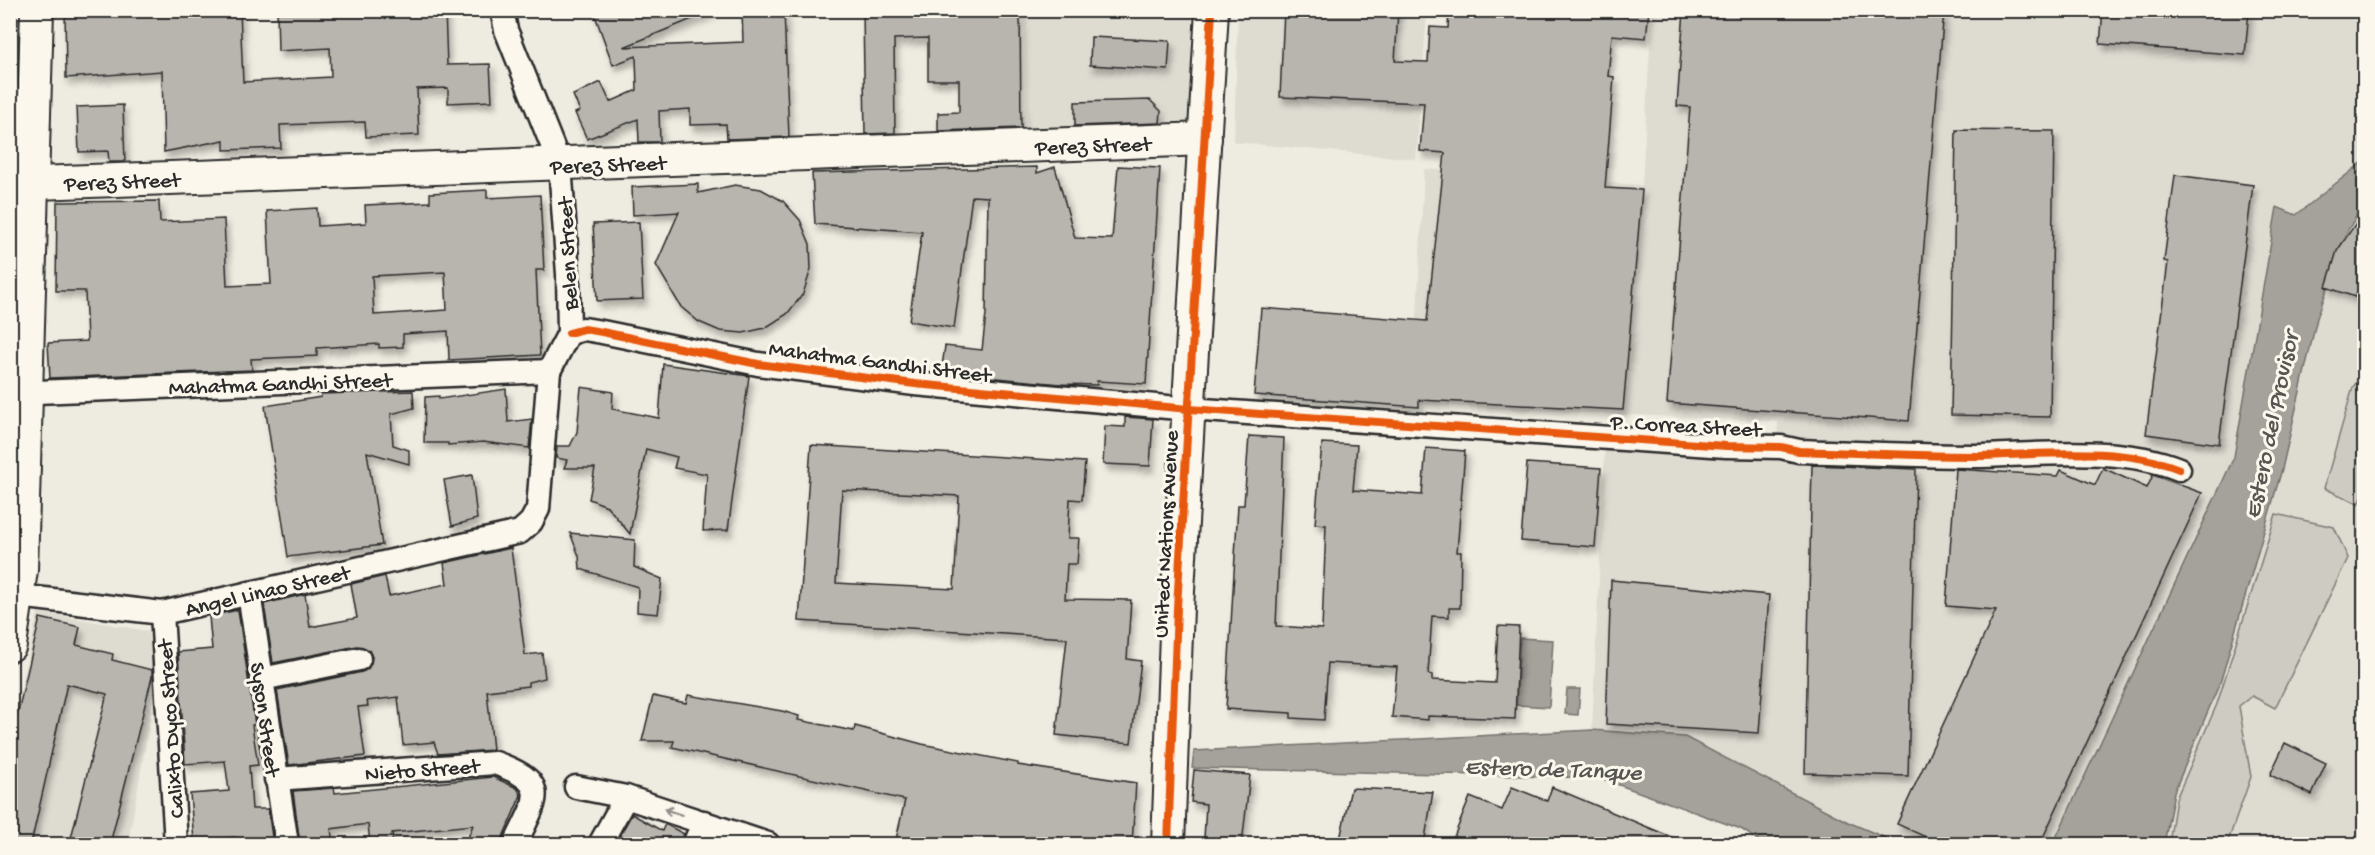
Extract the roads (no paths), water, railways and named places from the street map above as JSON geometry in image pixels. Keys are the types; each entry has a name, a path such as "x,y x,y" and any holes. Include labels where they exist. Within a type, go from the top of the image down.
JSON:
{"street":[{"path":"10,645 15,597 22,184 37,10"},
{"name":"Belen Street","path":"502,10 506,30 560,165 569,333 549,371 538,509 531,522 520,531"},
{"name":"United Nations Avenue","path":"1168,844 1189,410 1212,10"},
{"name":"Perez Street","path":"22,184 1205,139"},
{"name":"Mahatma Gandhi Street","path":"569,333 584,329 758,364 915,384 1189,410"},
{"name":"Mahatma Gandhi Street","path":"18,393 549,371"},
{"name":"P. Correa Street","path":"1189,410 1726,446 1781,447 1799,451 1928,456 2092,455 2157,460 2179,469"},
{"name":"Angel Linao Street","path":"15,597 162,613 520,531"},
{"name":"Syson Street","path":"249,593 287,844"},
{"name":"Calixto Dyco Street","path":"162,613 176,844"},
{"path":"262,679 359,659"},
{"name":"Nieto Street","path":"276,779 495,763 521,772 530,779 534,789 534,805 515,844"},
{"path":"576,788 626,797 768,844"},
{"path":"600,844 626,797"},
{"path":"693,844 704,822"}],"water":[{"name":"Estero del Provisor","path":"2364,161 2364,203 2348,230 2317,318 2282,469 2221,680 2174,792 2164,844 2053,844 2234,457 2277,207 2296,215"},
{"path":"1520,638 1553,640 1549,707 1516,705"},
{"path":"1567,689 1580,689 1578,715 1565,714"},
{"name":"Estero de Tanque","path":"1592,730 1685,737 1848,822 1900,844 1764,844 1741,829 1600,778 1192,768 1194,751"}]}
